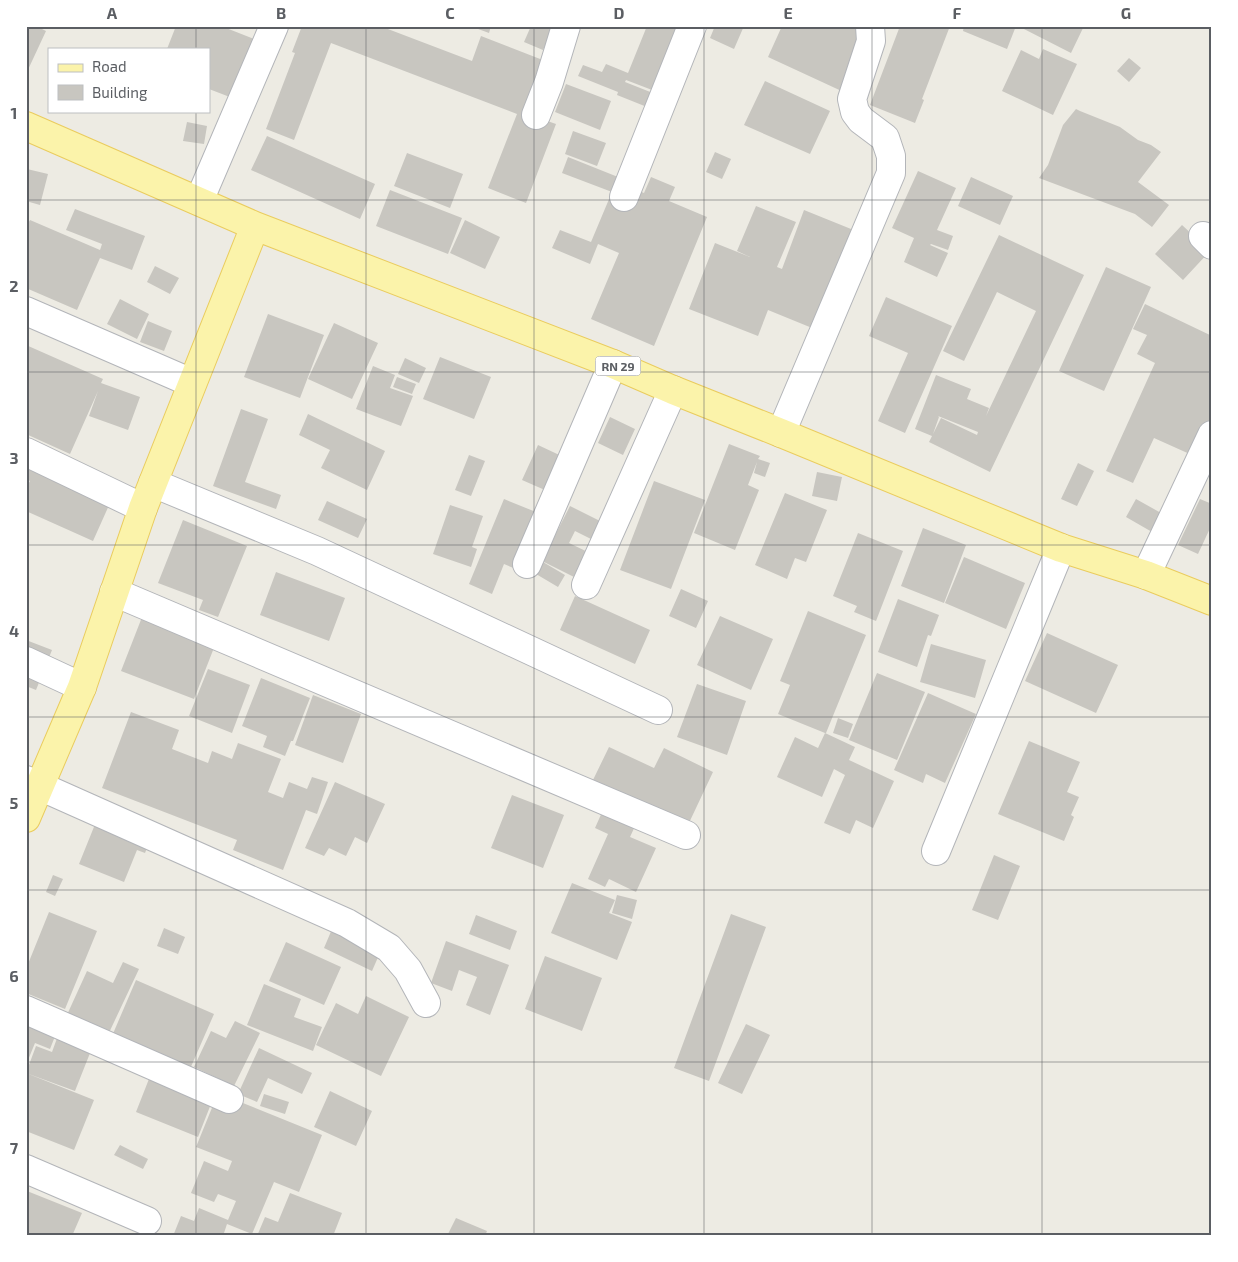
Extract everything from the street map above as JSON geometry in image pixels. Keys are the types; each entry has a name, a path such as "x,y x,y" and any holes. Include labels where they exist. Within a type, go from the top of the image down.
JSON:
{"main road":[{"name":"RN 29","path":"26,126 255,226 613,364 1061,548 1146,576 1212,601"},
{"path":"26,818 33,783 82,687 143,508 255,226"}],"street":[{"path":"200,201 274,26"},
{"path":"536,115 549,82 566,26"},
{"path":"624,197 692,26"},
{"path":"781,433 891,173 891,156 885,138 855,112 852,99 872,41 870,26"},
{"path":"26,311 192,383"},
{"path":"527,564 613,364"},
{"path":"586,585 673,390"},
{"path":"1146,576 1212,435"},
{"path":"26,452 143,508"},
{"path":"153,483 317,551 658,710"},
{"path":"936,851 1061,548"},
{"path":"114,592 686,835"},
{"path":"26,661 82,687"},
{"path":"33,783 347,923 389,948 408,970 426,1003"},
{"path":"26,1010 229,1099"},
{"path":"26,1169 147,1221"}],"building":[{"path":"26,26 36,26 46,31 26,74"},
{"path":"176,26 221,26 259,41 235,99 210,89 210,48 167,48"},
{"path":"302,26 380,26 472,61 481,36 553,64 533,116 556,124 526,203 488,188 517,114 331,43 294,140 266,129 295,53 292,52"},
{"path":"470,26 491,26 489,33"},
{"path":"531,26 545,26 552,30 543,50 524,42"},
{"path":"647,26 702,26 673,98 626,80 625,82 668,99 662,113 617,95 618,92 578,76 583,65 602,72 606,64 628,73"},
{"path":"715,26 744,26 734,49 710,38"},
{"path":"782,26 858,26 876,34 848,94 768,57"},
{"path":"900,26 950,26 922,99 924,100 915,123 870,105"},
{"path":"964,26 1016,26 1007,49 963,31"},
{"path":"1023,26 1084,26 1071,53 1022,28"},
{"path":"1043,49 1077,64 1053,115 1002,91 1021,50 1039,59"},
{"path":"1129,58 1141,68 1129,82 1117,71"},
{"path":"765,81 830,111 810,154 744,125"},
{"path":"566,84 611,101 600,130 555,112"},
{"path":"1076,109 1120,127 1138,140 1151,145 1161,152 1138,182 1169,205 1152,227 1135,214 1039,178 1048,165 1063,125"},
{"path":"187,122 207,126 204,144 183,141"},
{"path":"573,131 606,143 597,166 565,154"},
{"path":"267,136 375,184 360,219 251,170"},
{"path":"715,152 731,159 722,179 706,172"},
{"path":"407,153 463,174 450,208 394,186"},
{"path":"568,157 618,177 616,181 644,193 651,177 675,187 669,201 707,217 654,346 591,319 619,253 598,244 590,264 552,248 560,230 591,242 612,192 562,173"},
{"path":"27,169 48,174 40,205 26,201"},
{"path":"918,171 956,188 937,230 953,236 948,250 930,245 948,253 937,277 904,262 914,238 892,228"},
{"path":"971,177 1013,196 1000,225 958,206"},
{"path":"390,190 462,218 448,254 376,226"},
{"path":"756,206 796,222 777,267 782,269 804,210 856,231 817,330 768,310 758,336 689,309 715,243 750,257 737,251"},
{"path":"75,209 145,236 132,270 100,258 77,310 26,288 26,227 30,220 100,250 102,244 66,230"},
{"path":"465,220 500,237 485,269 450,253"},
{"path":"1182,225 1210,251 1183,280 1155,254"},
{"path":"999,235 1084,275 990,472 929,442 932,436 915,429 936,375 971,389 967,399 989,408 986,416 1036,311 997,292 964,361 943,351","holes":["938,416 978,432 977,435 941,418 933,434"]},
{"path":"155,266 179,278 170,294 147,282"},
{"path":"1106,267 1151,287 1104,391 1059,371"},
{"path":"886,297 952,326 905,433 878,421 908,353 869,336"},
{"path":"120,299 149,314 137,339 107,324"},
{"path":"1145,304 1212,336 1212,440 1203,460 1154,438 1133,483 1106,471 1155,363 1137,354 1147,335 1133,329"},
{"path":"268,314 324,335 300,398 244,377"},
{"path":"148,321 172,331 164,351 140,342"},
{"path":"334,323 378,343 352,399 308,379"},
{"path":"26,345 103,379 101,383 140,397 128,430 89,416 98,391 70,454 26,434"},
{"path":"440,357 491,377 474,419 423,399"},
{"path":"405,358 426,368 419,383 398,374"},
{"path":"373,366 395,375 390,388 413,396 401,426 356,409"},
{"path":"397,377 416,384 412,394 393,387"},
{"path":"241,409 268,419 245,482 281,495 276,509 213,486"},
{"path":"308,414 385,451 367,490 321,468 330,450 299,435"},
{"path":"610,417 635,429 623,455 598,443"},
{"path":"729,444 760,456 758,459 770,463 765,477 754,473 757,462 748,485 759,490 735,550 694,533"},
{"path":"538,445 570,460 554,494 522,480"},
{"path":"469,455 485,461 471,496 455,490"},
{"path":"1078,463 1094,471 1077,506 1061,499"},
{"path":"26,468 32,471 33,469 110,503 93,541 26,511 26,488 30,481 28,480 26,484"},
{"path":"817,472 842,477 837,501 812,496"},
{"path":"654,481 705,500 671,589 620,570"},
{"path":"785,493 827,510 806,562 795,558 787,579 755,565"},
{"path":"504,499 553,519 530,575 504,564 492,594 469,584"},
{"path":"1136,499 1170,518 1159,536 1126,517"},
{"path":"1200,499 1212,504 1212,524 1198,554 1178,545"},
{"path":"327,501 367,519 358,538 318,520"},
{"path":"450,505 483,516 472,547 477,549 471,567 433,554"},
{"path":"570,506 608,525 599,543 575,531 569,543 594,555 582,581 542,561"},
{"path":"183,520 247,546 218,617 199,610 203,600 158,583"},
{"path":"923,528 966,545 944,603 901,586"},
{"path":"858,533 903,551 876,621 854,612 857,606 833,596"},
{"path":"964,557 1025,583 1006,629 945,603"},
{"path":"543,562 565,575 558,587 536,574"},
{"path":"276,572 345,598 329,641 260,615"},
{"path":"681,589 708,601 696,628 669,616"},
{"path":"575,596 650,630 635,664 560,630"},
{"path":"898,599 939,615 931,636 928,635 917,667 878,652"},
{"path":"808,611 866,635 826,733 778,714 790,685 780,681"},
{"path":"144,612 217,640 194,699 121,671"},
{"path":"720,616 773,639 751,690 697,665"},
{"path":"1047,633 1118,665 1096,713 1025,681"},
{"path":"26,640 52,650 36,690 26,686"},
{"path":"931,644 986,660 975,698 920,682"},
{"path":"208,669 250,685 232,733 189,716"},
{"path":"877,673 925,692 897,760 849,740"},
{"path":"261,678 310,698 285,756 263,747 267,736 242,726"},
{"path":"697,684 746,701 727,755 677,737"},
{"path":"928,693 976,714 945,783 926,774 923,783 894,770"},
{"path":"313,695 361,714 343,763 295,745"},
{"path":"131,712 179,730 172,749 208,763 212,751 232,759 238,743 281,759 268,792 283,798 289,782 307,789 312,777 328,782 317,814 306,810 283,870 233,850 237,840 102,788"},
{"path":"838,718 853,724 848,738 833,733"},
{"path":"825,733 855,747 849,760 894,781 873,828 856,820 850,834 824,823 845,775 834,769 822,797 777,777 795,737 818,748"},
{"path":"1029,741 1080,762 1067,792 1079,797 1071,815 1074,817 1064,841 998,814"},
{"path":"609,747 654,768 664,748 713,772 688,825 593,780"},
{"path":"335,782 385,804 367,843 355,837 346,856 329,848 324,856 305,848"},
{"path":"512,795 564,815 543,868 491,848"},
{"path":"102,807 155,828 145,853 137,850 124,882 79,864"},
{"path":"603,810 636,824 630,837 656,848 636,892 609,879 605,887 588,879 608,834 595,828"},
{"path":"994,855 1020,866 998,920 972,910"},
{"path":"53,875 63,879 55,896 46,892"},
{"path":"572,883 615,900 609,913 632,922 617,960 551,933"},
{"path":"617,895 637,900 632,919 612,913"},
{"path":"49,912 97,931 65,1009 26,993 26,969"},
{"path":"731,914 766,927 709,1081 674,1068"},
{"path":"338,915 386,939 372,971 324,948"},
{"path":"476,915 517,931 510,950 469,934"},
{"path":"164,928 185,937 178,954 157,946"},
{"path":"446,941 509,965 490,1015 466,1005 477,977 459,970 452,991 431,983"},
{"path":"286,942 341,967 324,1005 269,981"},
{"path":"545,956 602,978 582,1031 525,1009"},
{"path":"123,962 139,969 107,1037 66,1017 87,971 113,983"},
{"path":"136,980 214,1014 190,1069 220,1081 198,1137 136,1112 158,1056 112,1036"},
{"path":"264,984 301,999 294,1017 322,1027 313,1051 247,1025"},
{"path":"366,996 409,1017 381,1076 316,1045 336,1003 358,1014"},
{"path":"26,1008 61,1021 50,1049 35,1043 26,1065"},
{"path":"235,1021 260,1033 234,1086 194,1067 211,1031 226,1038"},
{"path":"746,1024 770,1035 742,1094 718,1083"},
{"path":"60,1030 94,1043 75,1091 26,1073 36,1046 52,1052"},
{"path":"259,1048 312,1073 302,1094 268,1078 257,1102 238,1094"},
{"path":"26,1073 94,1100 74,1150 26,1131"},
{"path":"330,1091 372,1111 356,1146 314,1127"},
{"path":"218,1093 322,1135 299,1192 274,1182 252,1234 227,1224 223,1236 173,1236 181,1216 194,1221 199,1208 228,1220 236,1201 218,1194 214,1202 191,1193 204,1161 228,1171 232,1161 196,1147"},
{"path":"264,1094 289,1102 285,1114 260,1106"},
{"path":"120,1145 148,1159 143,1169 114,1155"},
{"path":"27,1191 82,1213 72,1236 26,1236"},
{"path":"290,1193 342,1213 333,1236 257,1236 265,1217 278,1222"},
{"path":"456,1218 487,1231 485,1236 447,1236"}]}
